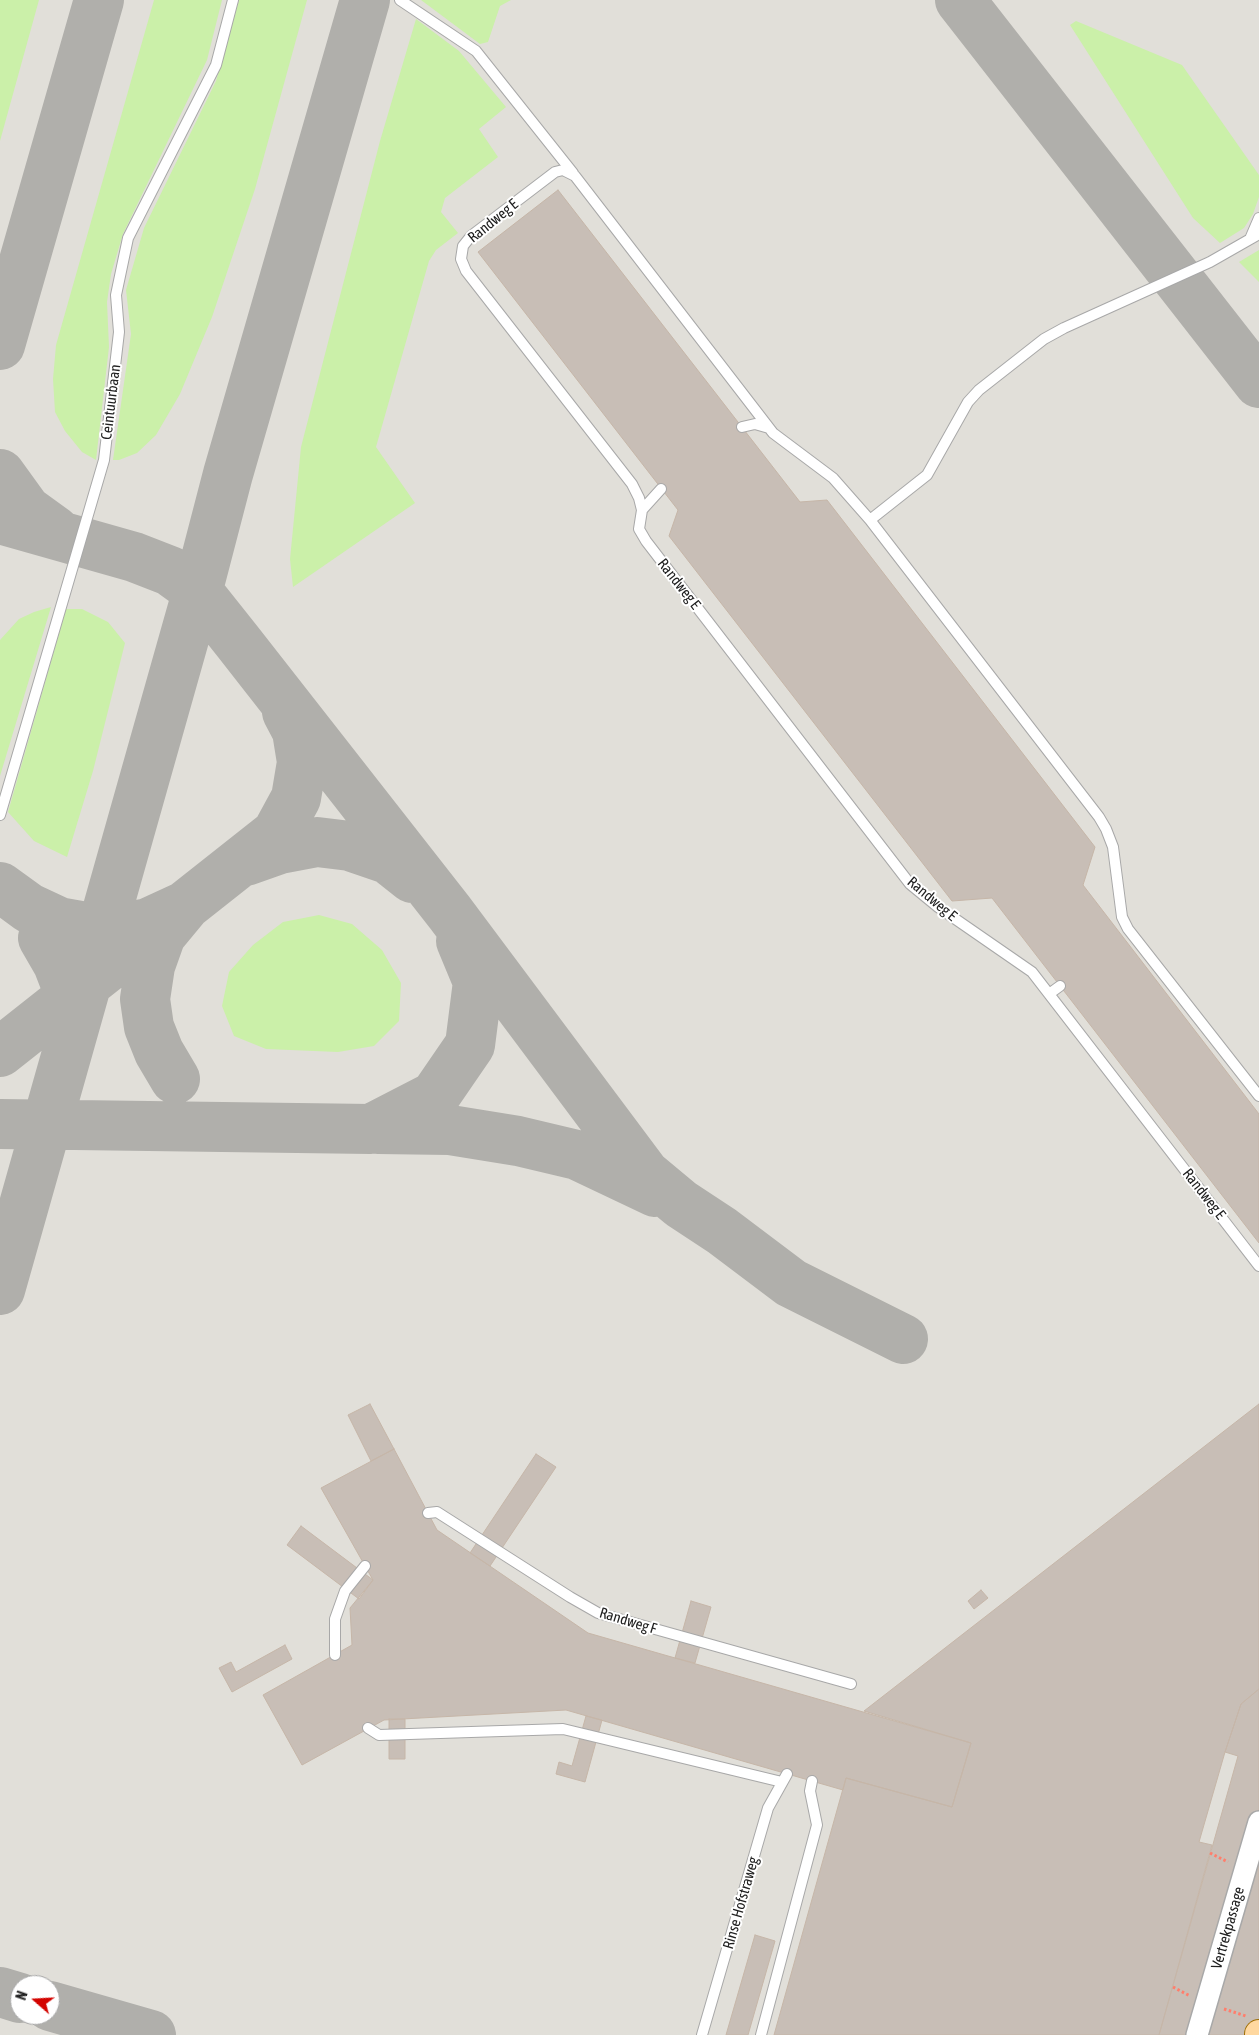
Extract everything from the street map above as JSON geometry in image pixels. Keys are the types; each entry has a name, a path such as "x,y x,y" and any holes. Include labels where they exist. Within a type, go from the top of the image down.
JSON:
{"street":[{"name":"Vertrekpassage","path":"1197,2035 1259,1822"}],"lane":[{"name":"Ceintuurbaan","path":"0,815 104,460 120,332 116,295 128,238 216,65 233,0"},
{"path":"400,0 476,51 769,428 833,478 870,520 1099,817 1113,847 1122,917 1127,935 1259,1096"},
{"name":"Randweg E","path":"575,176 563,170 555,172 471,236 463,246 461,259 466,271 632,484 639,498 642,510 639,529 646,542 910,884 938,907 1032,972 1259,1266"},
{"path":"870,520 927,475 968,402 979,390 1044,339 1064,328 1210,262 1255,237 1259,218"},
{"path":"742,427 755,424 769,428"},
{"path":"642,510 661,488"},
{"path":"1049,994 1060,986"},
{"name":"Randweg F","path":"428,1513 437,1512 598,1613 851,1684"},
{"path":"335,1655 335,1619 345,1591 365,1566"},
{"name":"Rinse Hofstraweg","path":"368,1728 379,1735 563,1729 784,1778 768,1808 702,2035"},
{"path":"761,2035 817,1825 810,1791 812,1781"}],"shaded area":[{"path":"0,0 1259,0 1259,2035 0,2035"}],"green space":[{"path":"0,0 39,0 0,141"},
{"path":"154,0 222,0 207,60 123,234 111,274 107,302 109,347 96,460 82,452 65,431 55,412 53,379 56,345"},
{"path":"239,0 307,0 255,189 212,317 180,394 156,435 137,453 119,460 113,460 131,334 126,290 144,228 216,81"},
{"path":"421,0 511,0 500,6 488,42 480,44"},
{"path":"416,19 459,51 506,107 479,129 498,157 445,198 441,212 458,233 436,250 429,261 376,447 415,503 293,587 290,559 301,447 380,141"},
{"path":"1076,21 1182,65 1259,175 1259,197 1253,214 1244,228 1220,243 1193,218 1070,25"},
{"path":"1259,250 1259,282 1239,262"},
{"path":"51,607 0,776 0,640 19,619"},
{"path":"66,609 82,609 108,622 125,643 93,771 67,857 34,841 8,812"},
{"path":"319,915 352,924 382,950 401,983 399,1021 374,1046 338,1052 266,1049 234,1036 222,1006 229,972 253,945 283,922"}],"building":[{"path":"558,190 800,502 827,500 1095,847 1083,885 1259,1114 1259,1243 992,898 952,901 669,536 678,510 478,252"},
{"path":"370,1404 394,1449 371,1461 348,1415"},
{"path":"1259,1404 1259,1689 1241,1704 1225,1752 1199,1842 1212,1845 1159,2035 774,2035 846,1778 952,1807 971,1743 864,1711"},
{"path":"394,1449 437,1530 588,1633 971,1743 952,1807 846,1778 843,1790 566,1710 384,1720 302,1765 263,1695 352,1645 350,1608 373,1580 321,1488"},
{"path":"536,1454 556,1467 490,1566 470,1553"},
{"path":"301,1526 373,1580 359,1599 287,1545"},
{"path":"981,1590 988,1598 974,1609 968,1601"},
{"path":"691,1601 711,1607 695,1663 675,1658"},
{"path":"285,1645 292,1659 232,1692 219,1668 231,1662 236,1672"},
{"path":"1259,1689 1259,2035 1159,2035 1238,1756 1225,1752 1241,1704"},
{"path":"586,1716 602,1720 585,1782 556,1774 559,1762 572,1766"},
{"path":"389,1719 405,1719 405,1759 389,1759"},
{"path":"755,1935 775,1941 748,2035 726,2035"}],"taxiway":[{"path":"0,345 99,0"},
{"path":"0,1290 197,593 228,474 365,0"},
{"path":"960,0 1259,383"},
{"path":"0,474 26,510 55,531"},
{"path":"0,519 134,557 170,571 188,584 203,598 450,913 645,1174 681,1204 722,1231 791,1283 903,1339"},
{"path":"0,1052 277,833 296,798 302,762 297,731 287,712"},
{"path":"246,861 280,849 317,842 350,846 388,859 412,878"},
{"path":"0,887 29,908 59,922 87,927 120,929 148,923 185,906 161,935 150,966 145,999 149,1027 159,1052 175,1079"},
{"path":"43,938 58,964 68,990 71,1028"},
{"path":"0,1124 371,1129 435,1096 470,1045 478,982 461,941"},
{"path":"378,1129 450,1130 518,1141 577,1155 655,1192"},
{"path":"0,1992 10,1995"},
{"path":"60,2009 151,2035"}]}
